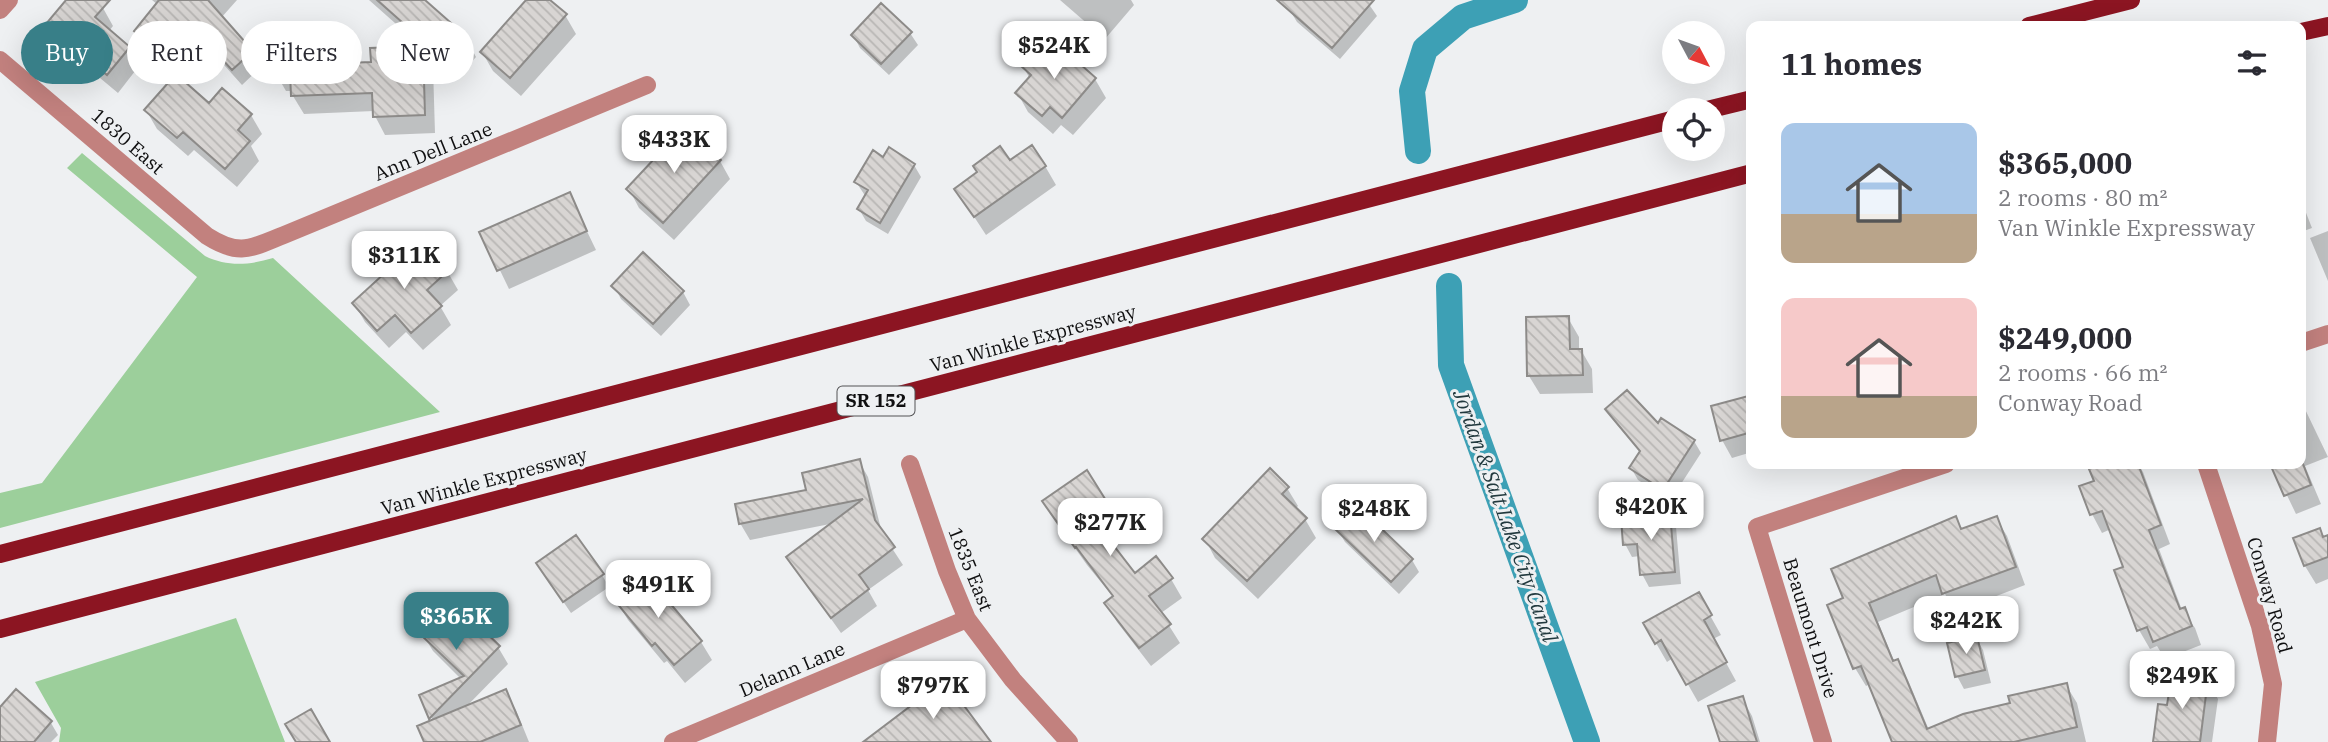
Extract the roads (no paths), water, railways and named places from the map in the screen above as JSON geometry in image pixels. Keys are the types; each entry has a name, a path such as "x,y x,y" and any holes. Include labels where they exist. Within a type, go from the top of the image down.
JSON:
{"main road":[{"path":"2049,21 2131,0"},
{"path":"2306,31 2328,26"},
{"path":"1725,106 1746,100"},
{"path":"0,554 1662,122"},
{"name":"Van Winkle Expressway","path":"0,629 1746,175"}],"street":[{"path":"0,10 9,0"},
{"name":"1830 East","path":"0,60 208,236 233,249"},
{"name":"Ann Dell Lane","path":"233,249 256,246 275,239 648,85"},
{"path":"2306,341 2328,334"},
{"name":"1835 East","path":"910,464 947,571 967,619 1005,670 1069,742"},
{"name":"Beaumont Drive","path":"1824,742 1757,527 1931,469"},
{"name":"Conway Road","path":"2208,469 2260,626 2273,684 2266,742"},
{"name":"Delann Lane","path":"673,742 967,619"}],"waterway":[{"name":"Jordan & Salt Lake City Canal","path":"1418,151 1412,91 1425,49 1463,17 1515,0"},
{"name":"Jordan & Salt Lake City Canal","path":"1449,286 1451,365 1587,742"}]}
